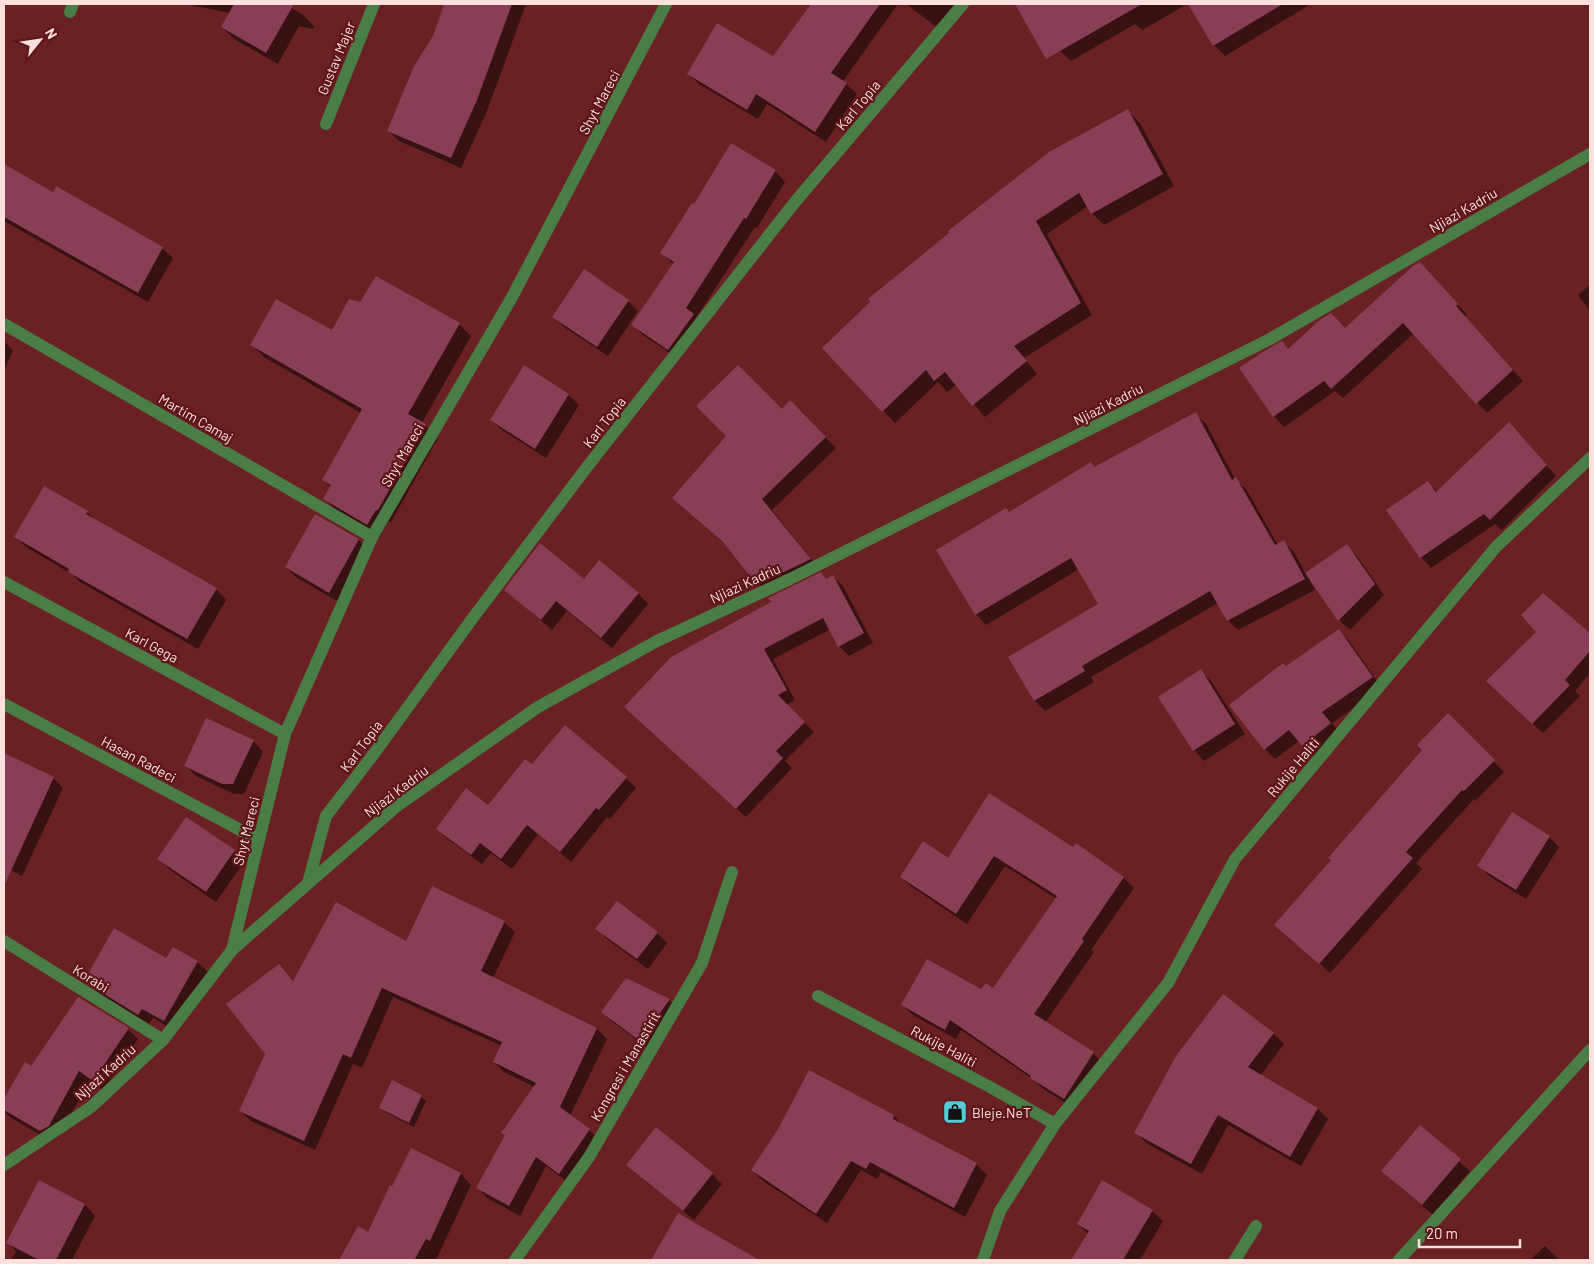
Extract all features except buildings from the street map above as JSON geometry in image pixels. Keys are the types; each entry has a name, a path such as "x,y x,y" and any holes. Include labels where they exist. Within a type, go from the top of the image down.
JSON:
{"street":[{"name":"Gustav Majer","path":"326,124 374,4"},
{"name":"Shyt Mareci","path":"232,950 285,734 372,537 511,300 666,4"},
{"name":"Karl Topia","path":"308,883 326,816 373,756 472,619 587,467 795,202 963,4"},
{"name":"Njiazi Kadriu","path":"4,1165 92,1107 163,1040 232,950 397,806 538,707 657,641 790,580 1270,339 1590,154"},
{"name":"Martim Camaj","path":"4,324 372,537"},
{"name":"Rukije Haliti","path":"983,1260 1000,1211 1055,1124 1168,983 1235,859 1496,548 1590,458"},
{"name":"Karl Gega","path":"4,582 285,734"},
{"name":"Hasan Radeci","path":"4,704 259,840"},
{"name":"Kongresi i Manastirit","path":"515,1260 589,1157 702,963 732,872"},
{"name":"Korabi","path":"4,941 163,1040"},
{"name":"Rukije Haliti","path":"818,996 990,1087 1055,1124"},
{"path":"1399,1260 1590,1050"},
{"path":"1235,1260 1256,1226"}],"place":[{"name":"Bleje.NeT","path":"955,1112"}]}
